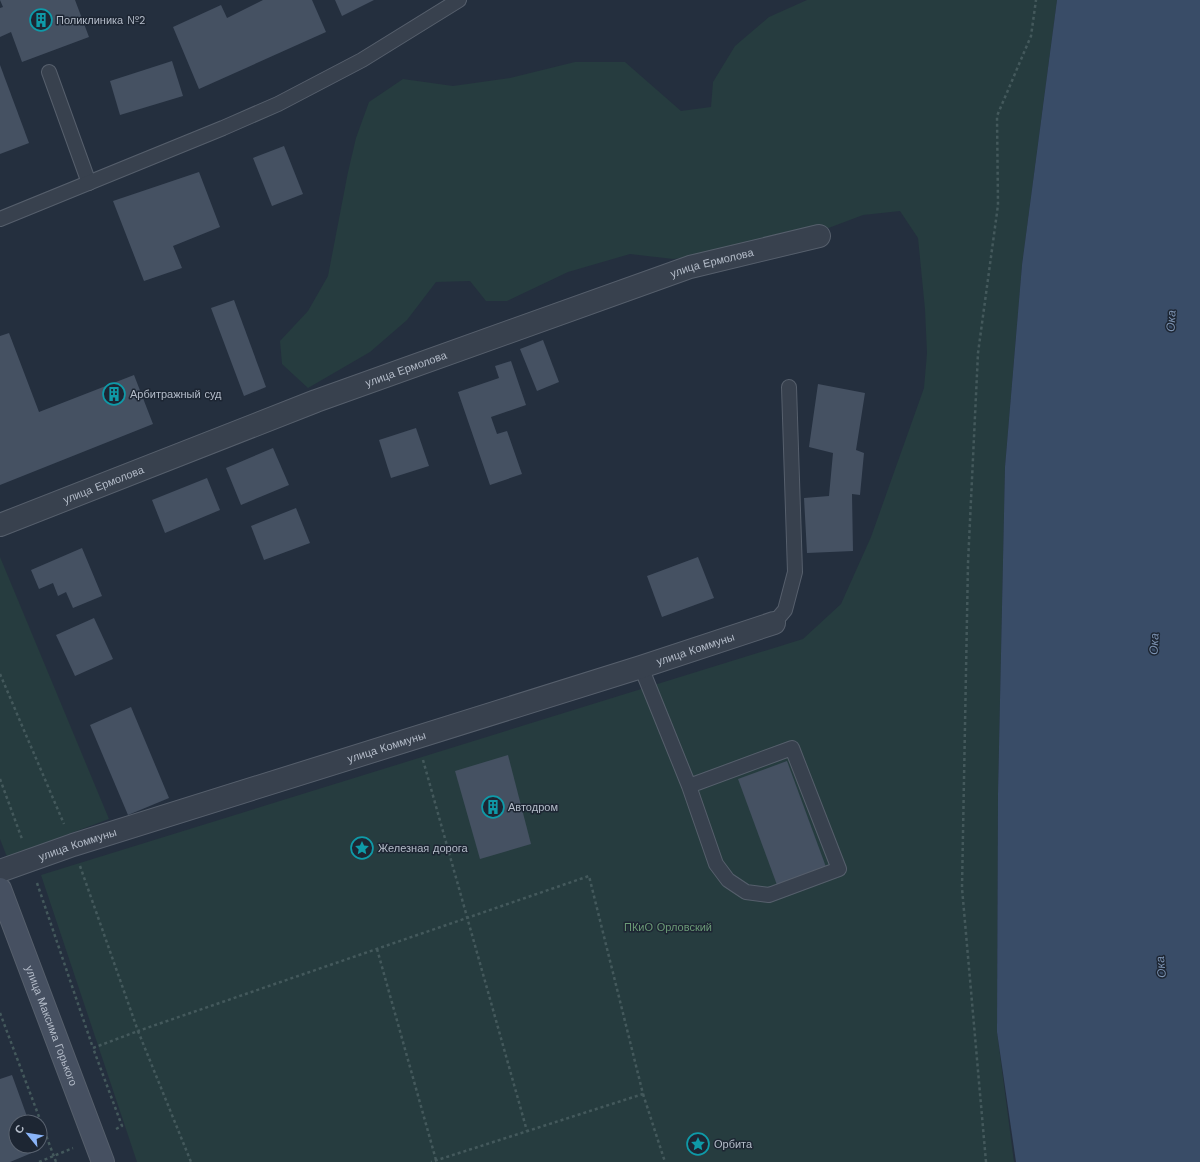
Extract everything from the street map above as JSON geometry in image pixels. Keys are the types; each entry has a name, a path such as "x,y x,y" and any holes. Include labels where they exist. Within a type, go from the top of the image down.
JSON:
{"main road":[{"name":"улица Максима Горького","path":"0,889 103,1162"}],"street":[{"name":"улица Ермолова","path":"0,525 316,401 690,267 819,236"},
{"name":"улица Коммуны","path":"0,871 72,845 640,667 774,623"}],"lane":[{"path":"0,219 278,104 362,60 459,0"},
{"path":"49,72 89,183"},
{"path":"774,623 785,610 795,572 789,387"},
{"path":"640,667 689,786 716,864 728,880 746,892 769,895 839,869 792,748 689,786"}],"path":[{"path":"986,1162 962,888 968,563 978,353 998,205 997,116 1031,36 1036,0"},
{"path":"0,674 72,845 138,1031 191,1162"},
{"path":"417,737 527,1131"},
{"path":"0,779 93,1048 122,1126"},
{"path":"93,1048 138,1031 589,876 643,1094 665,1162"},
{"path":"377,949 436,1160"},
{"path":"0,1013 56,1162"},
{"path":"431,1162 643,1094"}],"green space":[{"name":"ПКиО Орловский","path":"807,0 1057,0 1022,265 1005,467 998,794 997,1032 1014,1162 137,1162 41,875 803,639 841,604 871,537 924,388 927,353 925,309 918,238 900,211 863,215 781,246 673,259 630,254 568,272 507,301 486,301 470,281 436,282 407,320 370,352 308,388 282,364 280,341 308,311 328,276 356,138 369,102 403,79 453,86 510,78 575,62 625,62 681,111 711,107 713,82 735,46 769,17"},
{"path":"0,557 109,819 7,857 0,839"}],"water":[{"name":"Ока","path":"1057,0 1200,0 1200,1162 1016,1162 997,1032 998,794 1005,467 1022,265"}],"building":[{"name":"Поликлиника №2","path":"0,0 75,0 89,37 22,62 11,32 0,37 0,8 3,7"},
{"path":"263,0 312,0 326,32 199,89 173,27 221,5 227,18"},
{"path":"335,0 374,0 342,16"},
{"path":"172,61 183,96 120,115 110,81"},
{"path":"0,65 29,143 0,154"},
{"path":"284,146 303,194 272,206 253,158"},
{"path":"199,172 220,227 173,246 182,268 144,281 113,201"},
{"path":"234,300 266,387 244,396 211,308"},
{"name":"Арбитражный суд","path":"9,333 39,412 134,375 153,424 0,485 0,336"},
{"path":"543,340 559,382 537,391 520,349"},
{"path":"511,361 526,405 491,417 497,434 507,431 522,474 490,485 458,392 499,378 495,366"},
{"path":"818,384 865,393 856,450 864,453 860,495 852,494 853,551 807,553 804,498 829,496 833,453 809,447"},
{"path":"416,428 429,466 391,478 379,440"},
{"path":"273,448 289,485 241,505 226,468"},
{"path":"207,478 220,510 165,533 152,500"},
{"path":"296,508 310,543 264,560 251,526"},
{"path":"82,548 102,596 73,608 66,592 58,596 53,583 39,589 31,570"},
{"path":"698,557 714,598 662,617 647,576"},
{"path":"94,618 113,659 75,676 56,635"},
{"path":"131,707 169,798 128,815 90,725"},
{"name":"Автодром","path":"508,755 531,844 480,859 455,771"},
{"path":"787,761 826,867 777,885 738,779"},
{"path":"12,1075 26,1114 8,1114 8,1154 29,1154 10,1162 0,1162 0,1079"}],"place":[{"name":"Поликлиника №2","path":"41,20"},
{"name":"Арбитражный суд","path":"114,394"},
{"name":"Автодром","path":"493,807"},
{"name":"Железная дорога","path":"362,848"},
{"name":"Орбита","path":"698,1144"}]}
